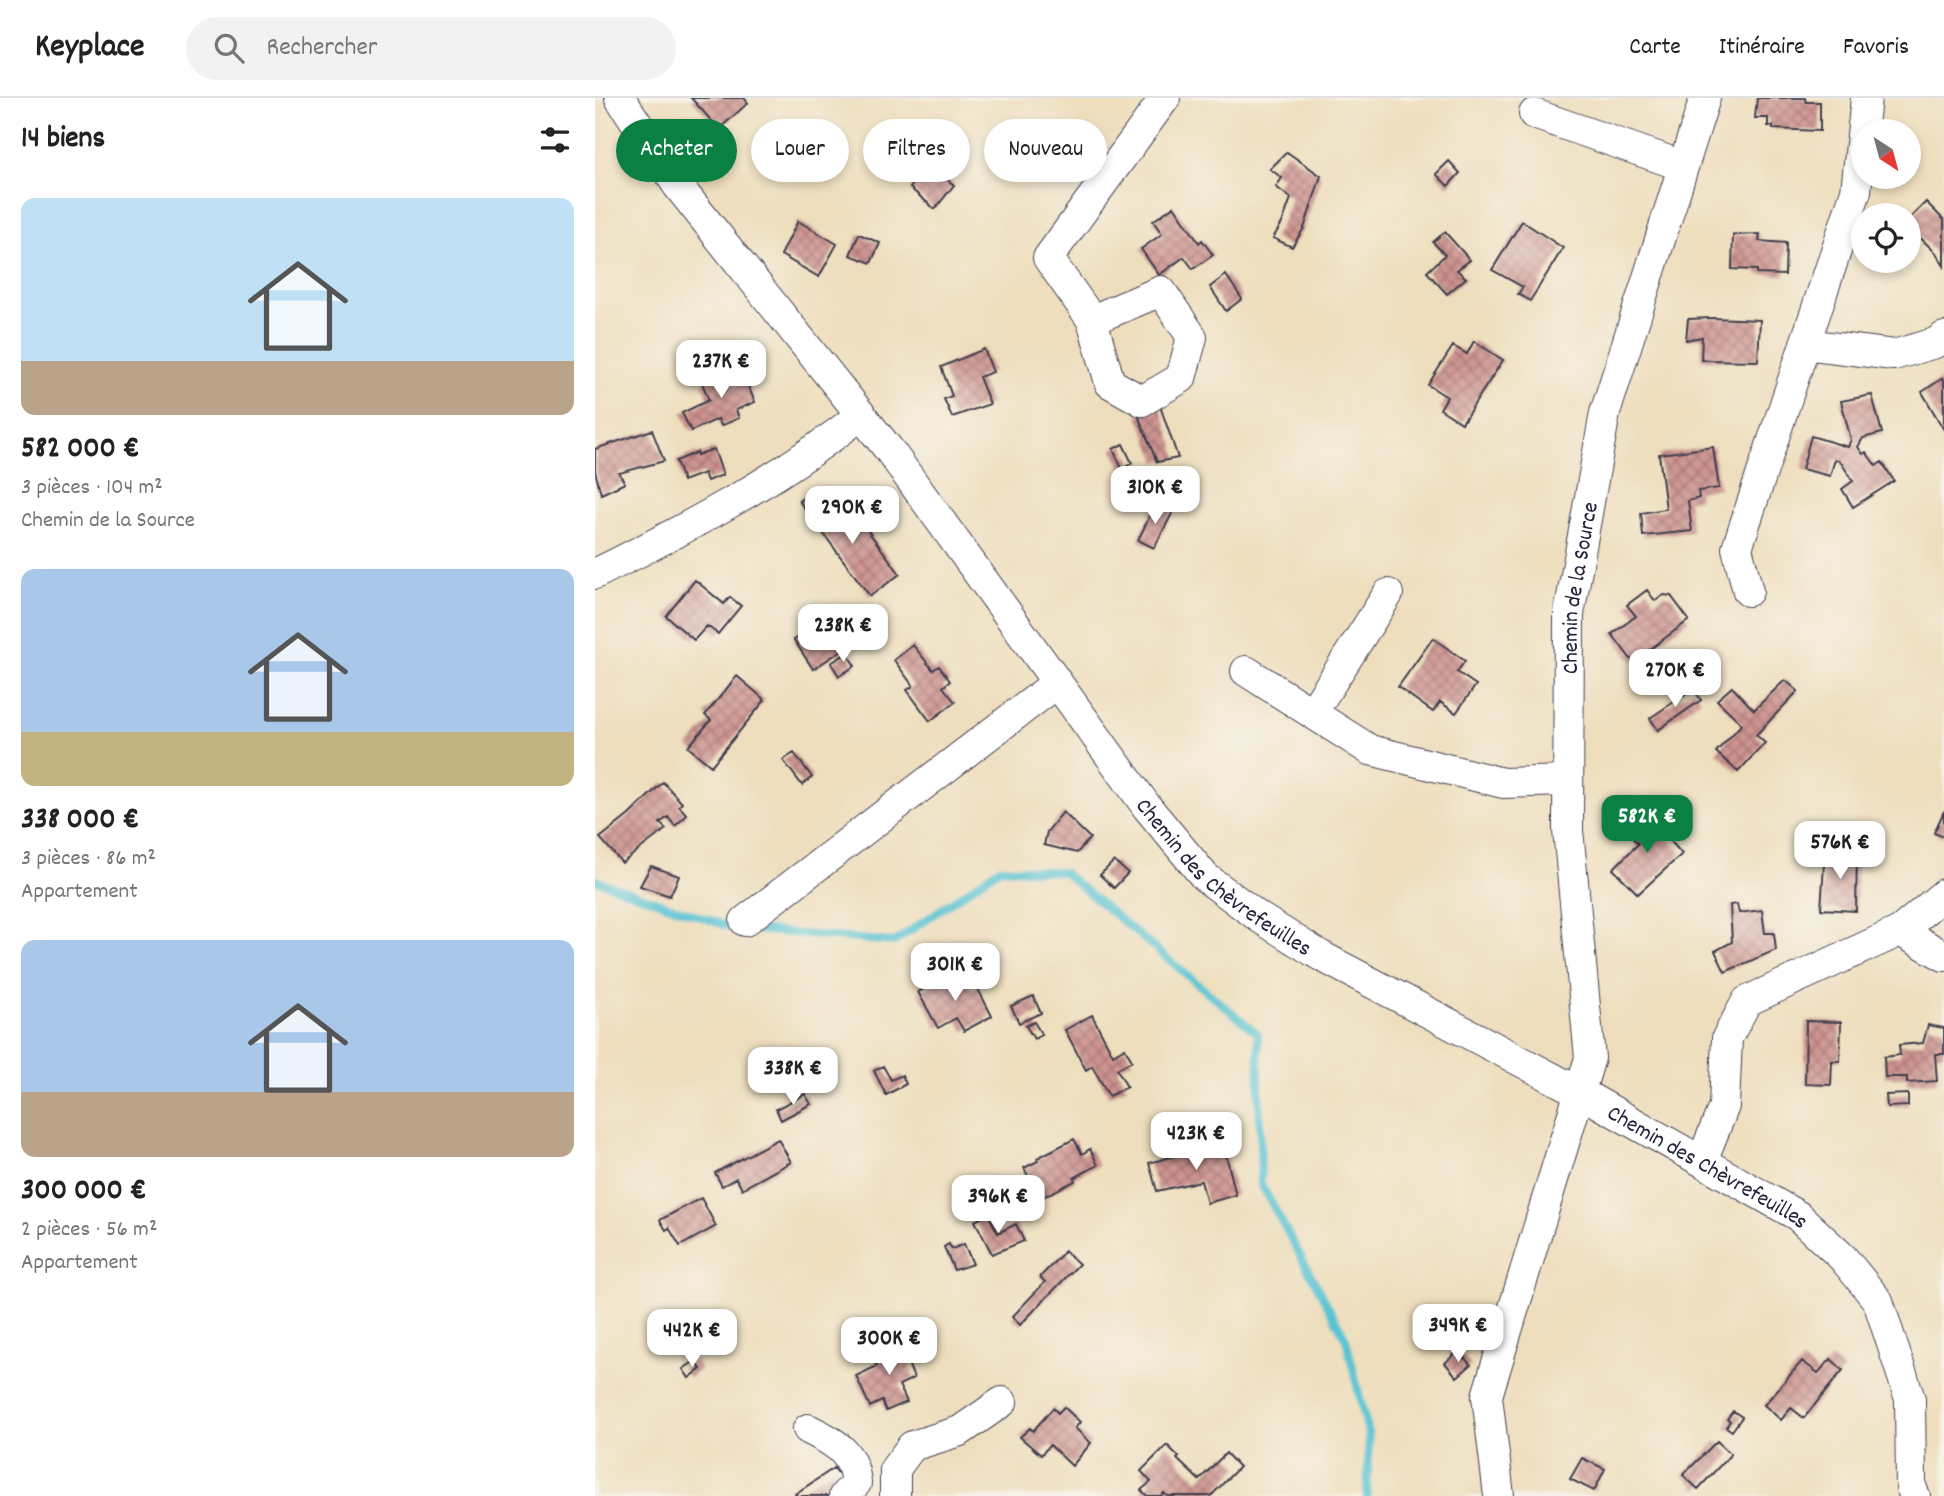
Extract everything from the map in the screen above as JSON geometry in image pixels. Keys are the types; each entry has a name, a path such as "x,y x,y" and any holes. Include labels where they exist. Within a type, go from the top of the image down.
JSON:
{"street":[{"name":"Chemin des Chèvrefeuilles","path":"620,98 678,186 890,451 1147,807 1205,877 1260,918 1321,956 1581,1093 1798,1216 1843,1258 1878,1301 1910,1399 1911,1487 1915,1496"},
{"path":"1091,320 1048,258 1165,98"},
{"name":"Chemin de la Source","path":"1499,1496 1487,1396 1590,1058 1568,830 1569,614 1605,414 1705,98"},
{"path":"1748,590 1737,548 1856,191 1866,98"},
{"path":"1534,114 1683,166"},
{"path":"1805,344 1894,355 1944,338"},
{"path":"595,574 733,502 861,415"},
{"path":"1312,712 1388,594"},
{"path":"1246,671 1370,750 1503,783 1569,781"},
{"path":"745,922 1057,682"},
{"path":"1702,1161 1724,1106 1727,1038 1747,1001 1900,931 1944,894"},
{"path":"1900,931 1944,956"},
{"path":"895,1496 895,1469 912,1446 960,1431 1002,1402"},
{"path":"808,1429 838,1445 855,1467 856,1483 844,1496"}],"building":[{"path":"691,98 744,98 748,103 730,119 710,119"},
{"path":"1757,98 1805,98 1806,102 1820,102 1820,131 1773,129 1773,126 1768,126 1768,118 1755,118"},
{"path":"1287,152 1321,176 1304,228 1292,247 1273,238 1291,198 1276,187 1282,178 1270,169"},
{"path":"1449,161 1460,173 1448,186 1436,174"},
{"path":"915,182 950,182 954,185 935,209 910,188"},
{"path":"1926,202 1944,220 1944,266 1936,253 1921,239 1921,207"},
{"path":"1174,206 1199,243 1202,240 1213,255 1193,269 1184,257 1159,275 1141,249 1162,234 1153,221"},
{"path":"798,221 837,244 819,277 781,255"},
{"path":"1522,221 1563,248 1530,301 1518,294 1523,287 1492,270"},
{"path":"1445,232 1470,260 1457,270 1466,278 1447,294 1427,272 1445,255 1433,242"},
{"path":"859,234 880,243 871,263 850,255"},
{"path":"1760,234 1759,241 1786,243 1785,275 1757,274 1757,270 1732,269 1733,235"},
{"path":"1226,275 1242,299 1226,311 1210,287"},
{"path":"1688,319 1760,320 1758,361 1701,360 1702,337 1686,340"},
{"path":"1474,341 1503,360 1462,423 1440,409 1447,397 1428,385 1453,346 1467,354"},
{"path":"984,349 993,372 979,377 990,404 952,417 944,399 952,396 941,367"},
{"path":"739,366 755,402 736,410 739,418 721,426 718,419 691,431 682,413 709,400 702,383"},
{"path":"1943,378 1944,380 1944,430 1922,392"},
{"path":"1872,395 1882,433 1863,438 1858,447 1863,454 1866,452 1876,466 1882,462 1894,481 1853,507 1842,489 1853,481 1840,461 1835,459 1830,476 1802,469 1811,436 1848,447 1851,440 1841,401"},
{"path":"1160,406 1178,458 1157,462 1137,413"},
{"path":"652,430 664,461 619,473 625,483 601,494 595,471 595,449"},
{"path":"1123,444 1132,463 1122,469 1113,449"},
{"path":"1713,447 1719,488 1698,491 1699,498 1688,501 1692,531 1643,536 1641,513 1666,509 1659,454"},
{"path":"714,449 723,475 707,481 704,473 683,481 676,461 697,452 697,455"},
{"path":"815,489 848,533 862,523 900,574 870,596 799,501"},
{"path":"1156,503 1173,512 1154,548 1138,540"},
{"path":"695,580 724,604 730,597 741,606 718,634 707,626 694,640 666,616"},
{"path":"1647,590 1655,601 1664,595 1671,596 1689,620 1633,662 1612,634 1636,616 1627,605"},
{"path":"810,629 821,646 836,637 844,649 813,669 794,640"},
{"path":"1433,638 1465,661 1457,672 1476,685 1456,713 1440,702 1433,712 1398,687"},
{"path":"913,645 933,670 939,666 950,681 943,687 955,702 930,721 907,690 913,686 894,660"},
{"path":"847,653 855,666 839,676 831,663"},
{"path":"737,676 765,700 711,766 688,747 711,720 705,715"},
{"path":"1785,680 1798,691 1756,735 1765,743 1738,772 1716,752 1742,724 1717,700 1732,687 1754,710"},
{"path":"1693,689 1701,700 1658,730 1650,718"},
{"path":"794,753 812,777 802,785 783,760"},
{"path":"663,782 682,803 679,806 687,815 675,826 668,817 660,823 666,829 622,863 600,838"},
{"path":"1944,811 1944,837 1934,833"},
{"path":"1063,812 1090,838 1077,853 1044,845 1047,832"},
{"path":"1647,814 1682,854 1638,894 1613,869 1638,844 1628,833"},
{"path":"1825,851 1857,853 1856,911 1821,909"},
{"path":"1114,861 1128,873 1114,888 1100,875"},
{"path":"651,866 679,876 670,896 640,886"},
{"path":"1737,904 1739,913 1762,910 1765,933 1774,933 1776,950 1725,972 1715,951 1732,942 1730,905"},
{"path":"955,973 962,986 969,983 971,989 977,987 992,1016 964,1031 956,1018 938,1028 918,992"},
{"path":"1033,996 1041,1013 1019,1023 1011,1006"},
{"path":"1092,1015 1113,1055 1125,1048 1132,1061 1117,1069 1127,1087 1109,1096 1092,1066 1086,1070 1065,1030"},
{"path":"1806,1021 1841,1022 1840,1061 1832,1061 1831,1085 1805,1084"},
{"path":"1034,1022 1042,1035 1034,1039 1026,1026"},
{"path":"1928,1025 1944,1028 1944,1054 1935,1054 1937,1081 1907,1083 1907,1077 1885,1077 1884,1057 1900,1055 1899,1045 1923,1043"},
{"path":"883,1066 891,1080 902,1075 906,1084 886,1095 874,1071"},
{"path":"805,1094 811,1104 781,1120 776,1109"},
{"path":"1908,1094 1908,1106 1887,1107 1886,1095"},
{"path":"778,1139 791,1162 742,1189 736,1178 722,1186 715,1173"},
{"path":"1074,1139 1082,1154 1090,1149 1098,1165 1074,1178 1075,1181 1039,1199 1024,1168 1038,1161 1037,1158"},
{"path":"1207,1141 1210,1154 1225,1151 1236,1195 1207,1203 1201,1181 1157,1191 1149,1163 1192,1151 1191,1145"},
{"path":"701,1198 716,1226 680,1246 669,1228 666,1230 660,1220"},
{"path":"988,1214 998,1233 1016,1224 1024,1241 992,1254 975,1221"},
{"path":"949,1244 952,1249 964,1244 973,1264 954,1270 944,1247"},
{"path":"1065,1251 1079,1264 1020,1325 1012,1317 1045,1282 1040,1277"},
{"path":"908,1341 918,1362 909,1366 914,1378 899,1385 907,1402 886,1411 882,1401 870,1407 856,1376 877,1366 874,1361 883,1356 882,1352"},
{"path":"1458,1351 1471,1365 1457,1377 1445,1363"},
{"path":"1831,1359 1843,1370 1804,1418 1791,1408 1781,1420 1764,1405 1802,1361 1818,1373"},
{"path":"695,1361 701,1369 689,1378 683,1369"},
{"path":"1064,1407 1080,1422 1075,1428 1091,1443 1072,1466 1050,1445 1041,1455 1020,1437 1030,1428 1033,1431 1053,1408 1058,1413"},
{"path":"1733,1411 1742,1417 1732,1431 1726,1427 1730,1421 1727,1419"},
{"path":"1717,1441 1731,1454 1698,1489 1683,1475"},
{"path":"1167,1445 1199,1480 1226,1453 1239,1467 1211,1496 1167,1496 1164,1493 1161,1496 1147,1496 1141,1490 1151,1482 1141,1471"},
{"path":"1582,1458 1605,1469 1594,1491 1570,1479"},
{"path":"834,1468 845,1482 836,1496 795,1494"}],"waterway":[{"path":"595,880 733,928 894,942 1000,868 1063,872 1258,1034 1261,1184 1346,1339 1369,1436 1367,1496"}]}
